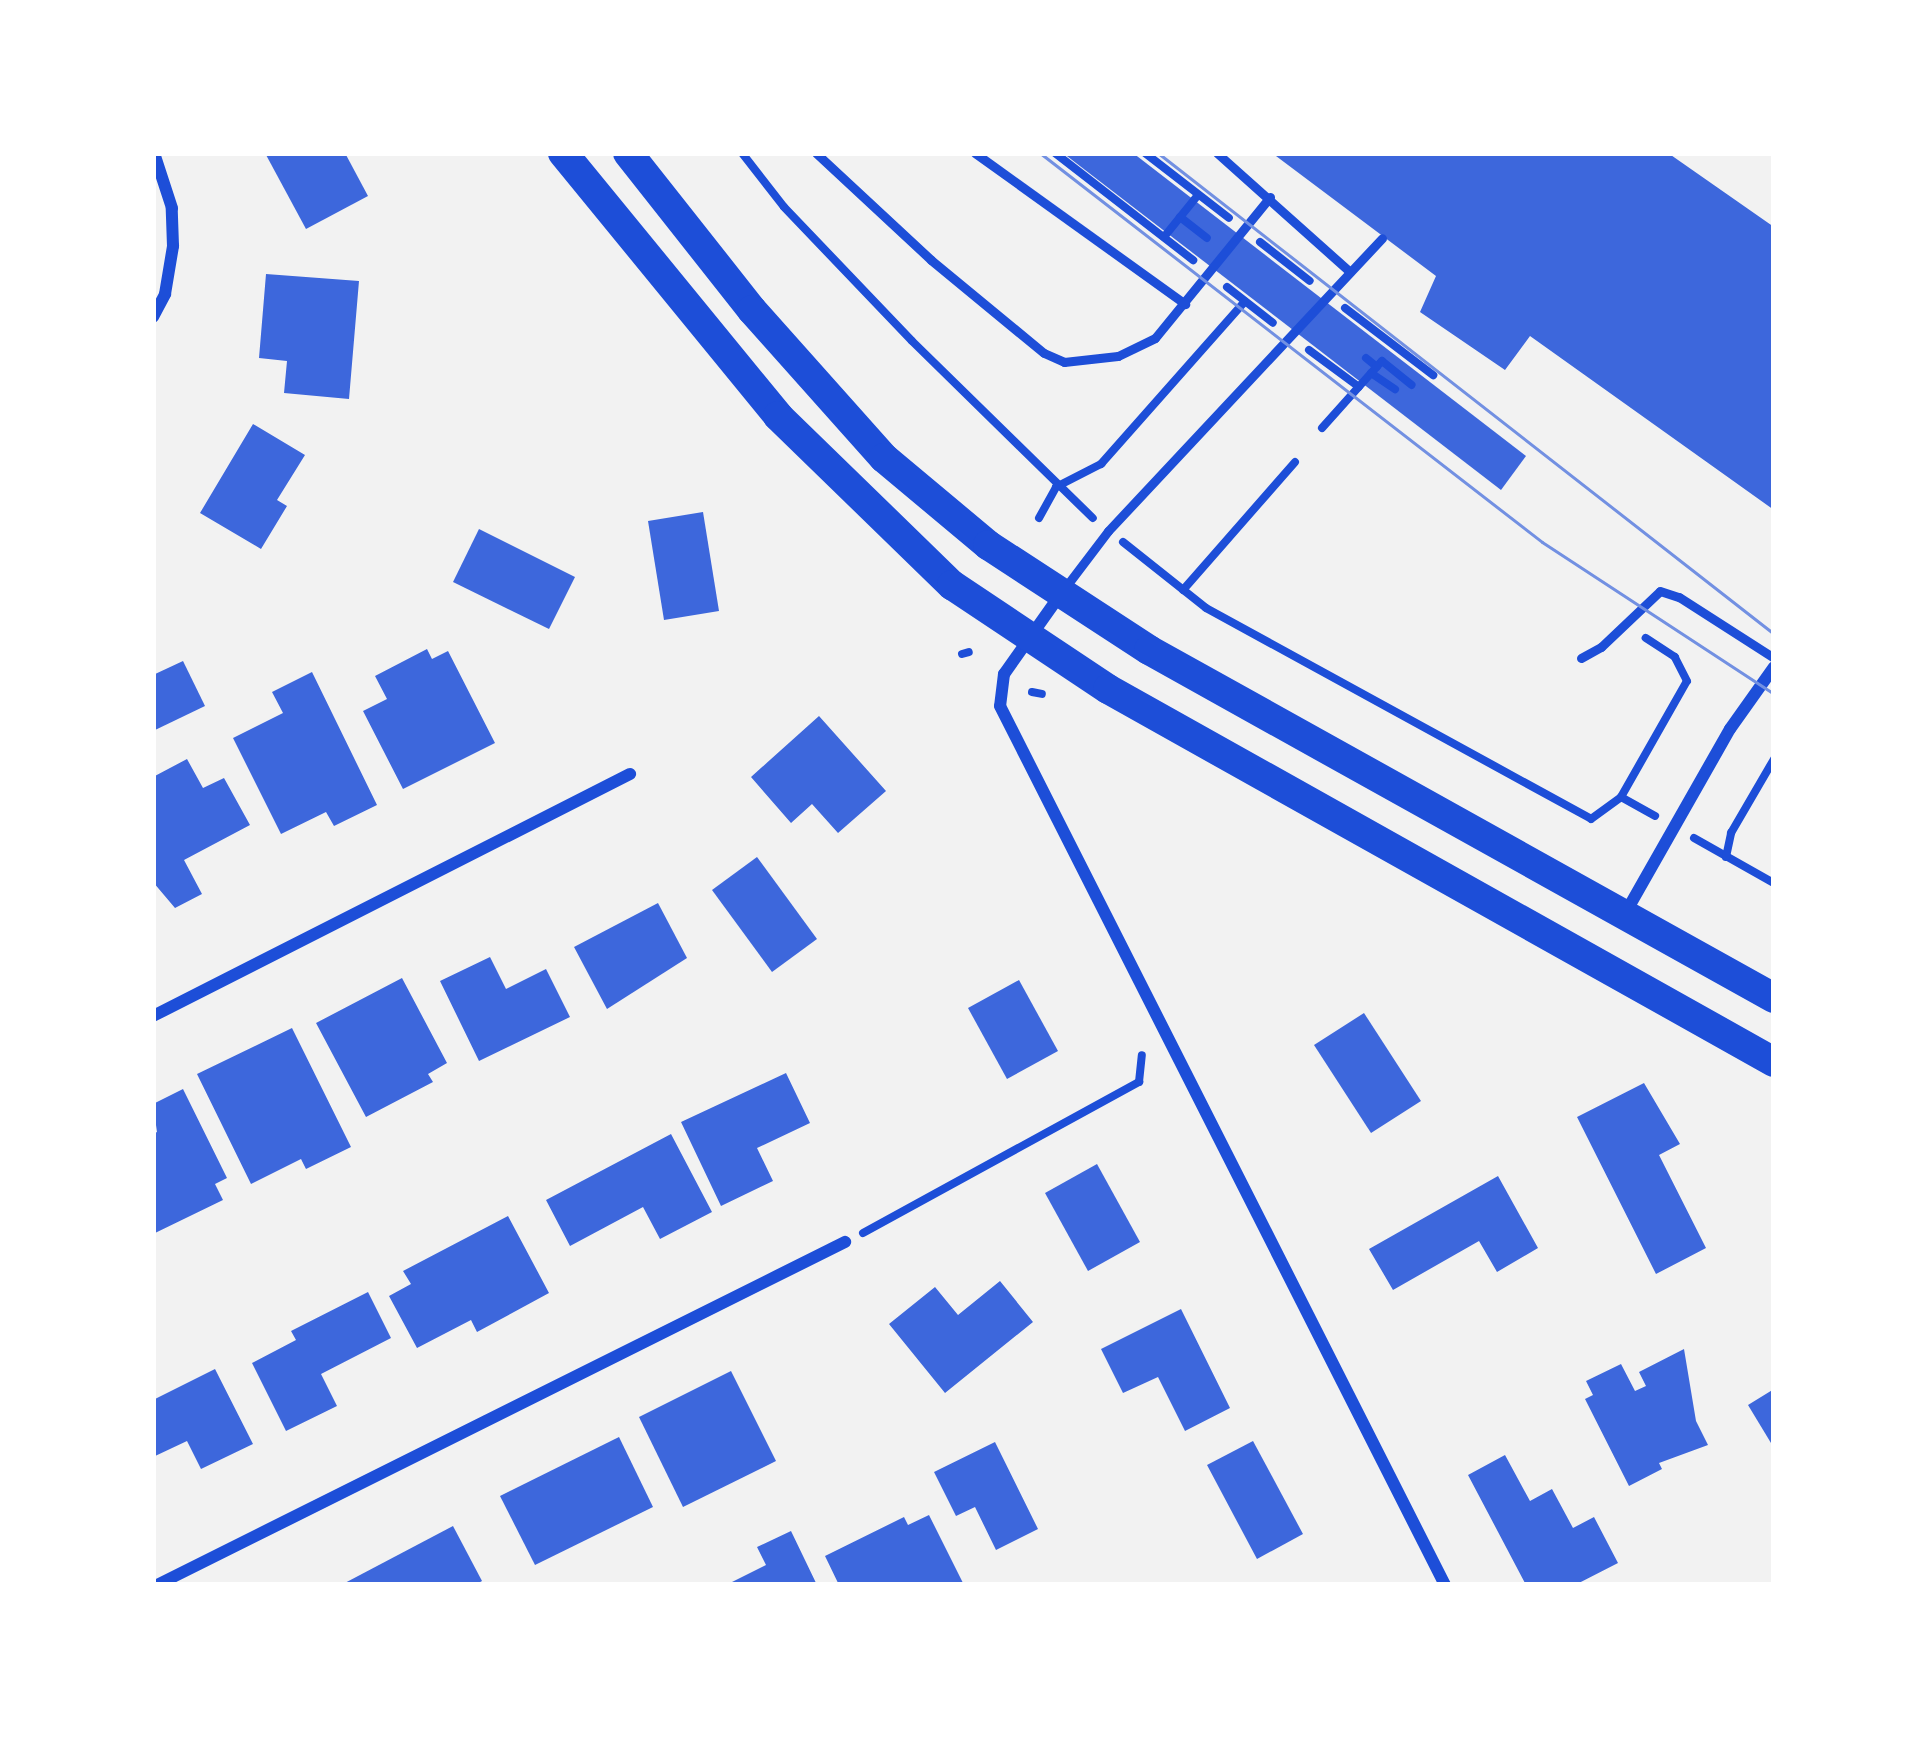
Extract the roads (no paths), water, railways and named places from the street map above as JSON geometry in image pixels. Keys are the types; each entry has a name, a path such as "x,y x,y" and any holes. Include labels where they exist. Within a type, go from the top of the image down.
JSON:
{"main road":[{"path":"562,153 778,416 889,529 952,585 1028,639 1774,1062"},
{"path":"628,153 752,310 884,458 988,544 1149,650 1774,998"},
{"path":"1600,966 1624,916"}],"street":[{"path":"153,317 165,294 172,208 154,153"},
{"path":"1061,594 1004,674 1000,706 1445,1585"},
{"path":"1624,916 1730,729 1774,662"},
{"path":"153,1016 630,774"},
{"path":"157,1585 845,1242"}],"lane":[{"path":"817,153 947,273 1044,353 1064,362 1138,350 1185,304 1270,197"},
{"path":"975,153 1185,304"},
{"path":"1217,153 1350,272"},
{"path":"1061,594 1108,530 1382,238"},
{"path":"1581,658 1600,647 1659,592 1679,597 1774,662"}],"tram line":[{"path":"1040,153 1542,542 1774,694"},
{"path":"1158,153 1774,634"}]}
